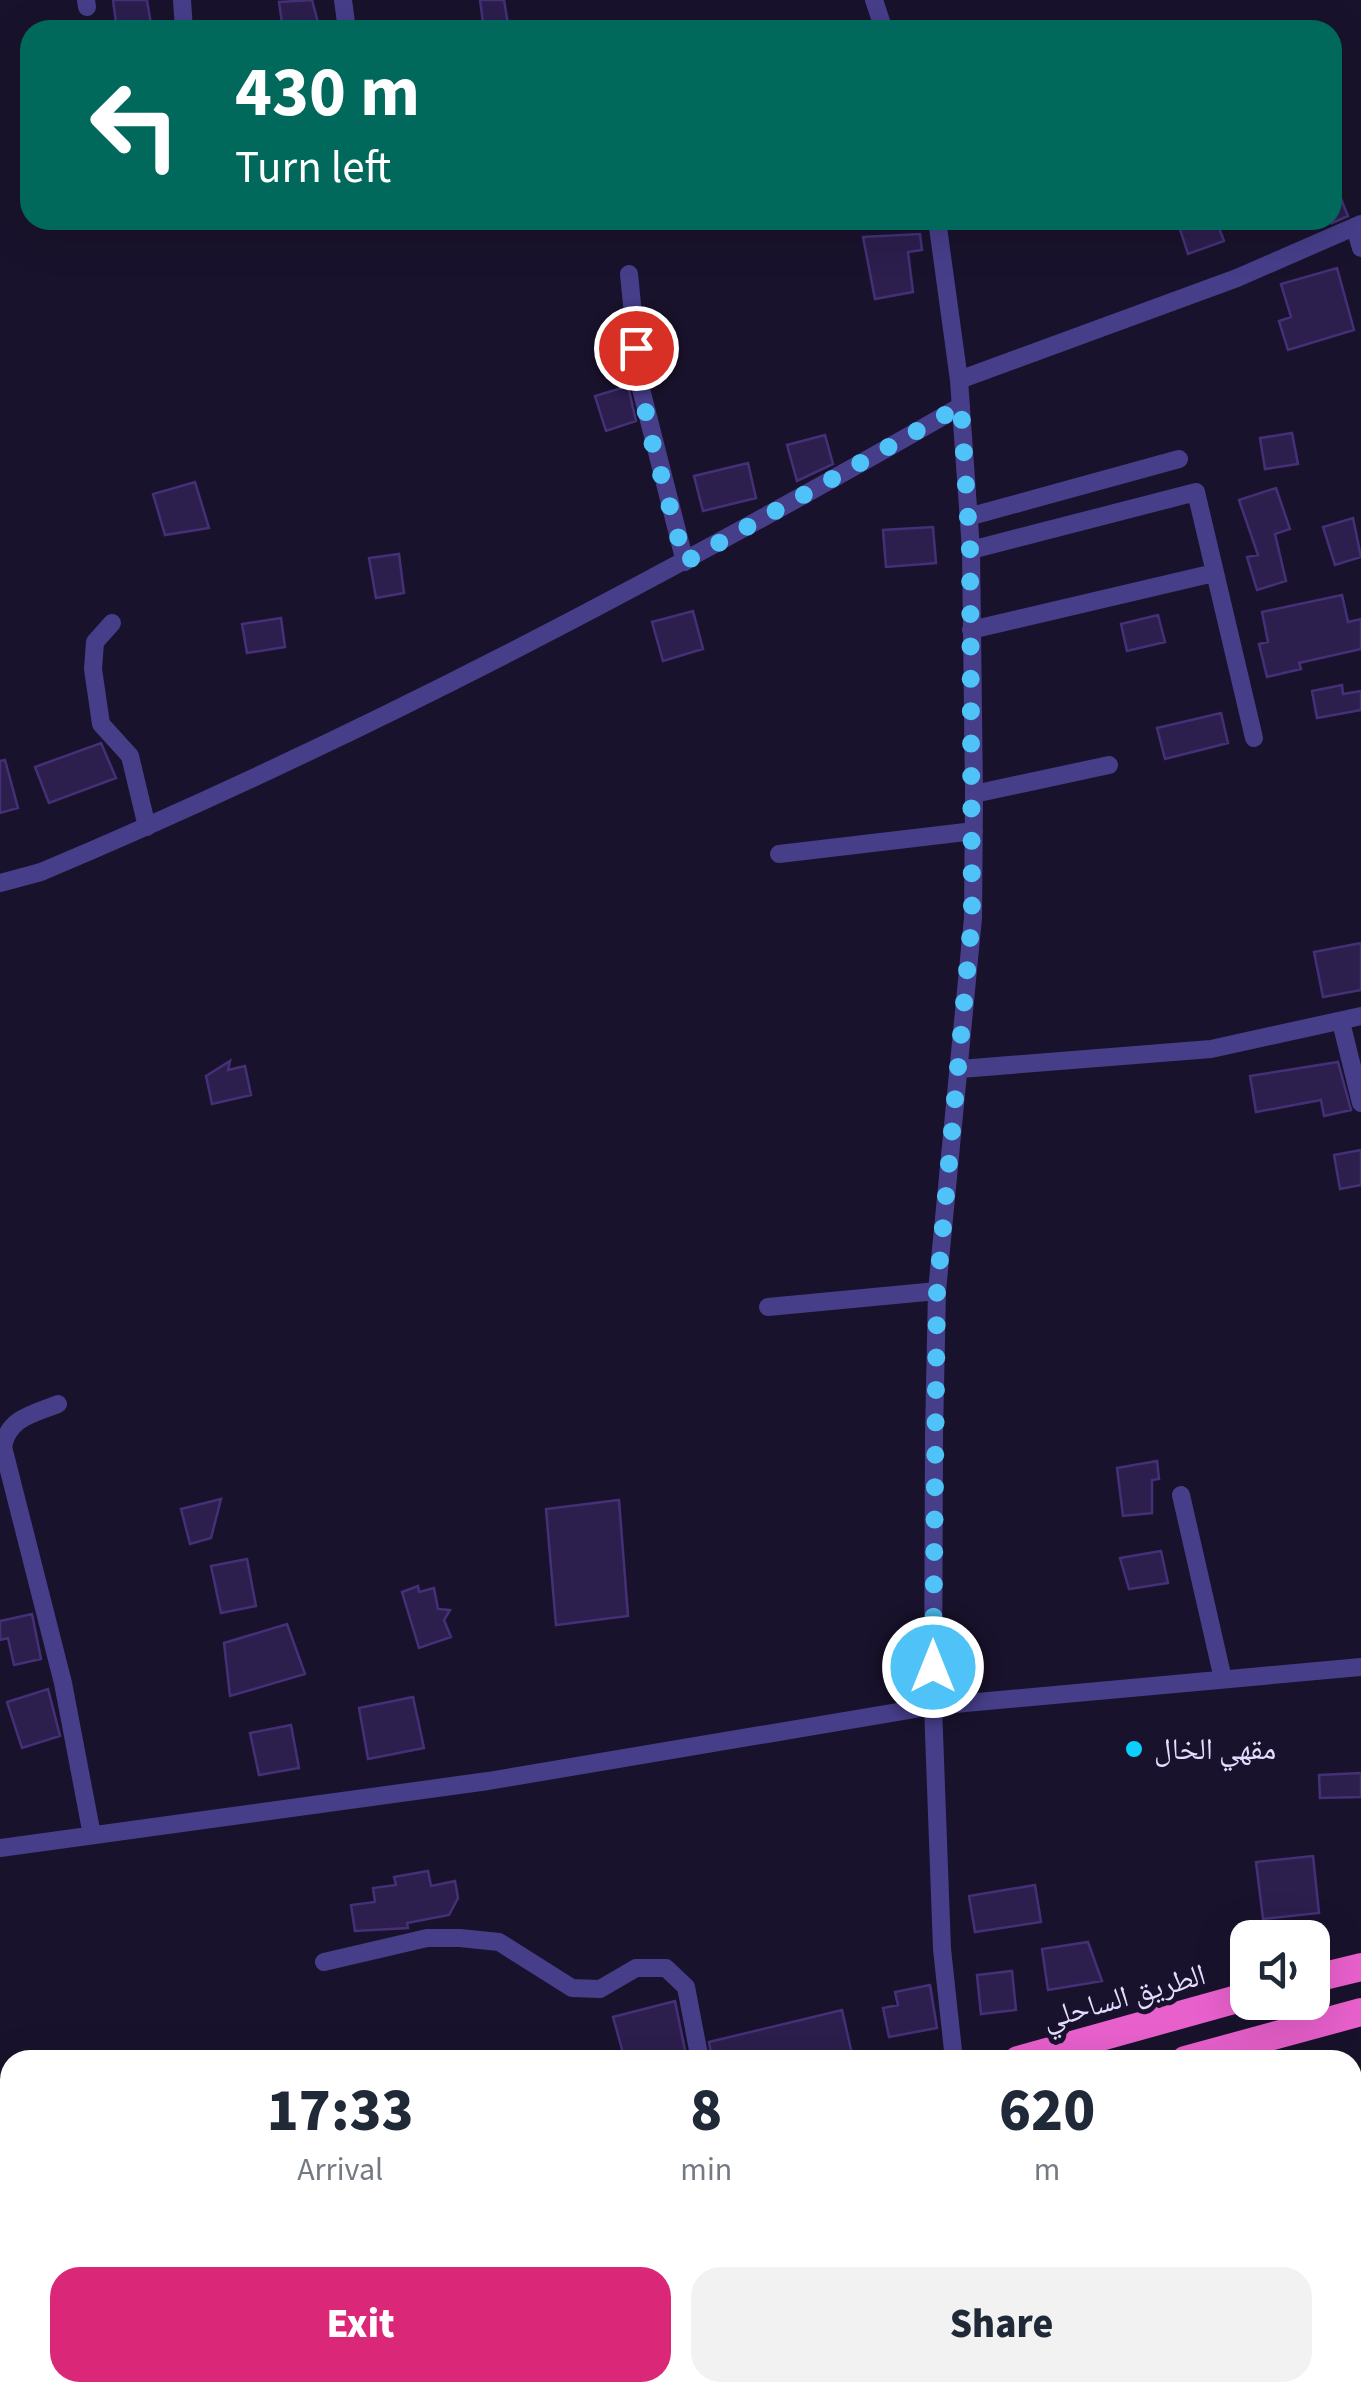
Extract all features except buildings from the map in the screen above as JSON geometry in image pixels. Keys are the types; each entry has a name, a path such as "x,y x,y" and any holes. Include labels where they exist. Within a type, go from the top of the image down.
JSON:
{"highway":[{"path":"1330,1975 1361,1967"},
{"name":"الطريق الساحلي","path":"1054,2050 1230,2001"},
{"path":"1222,2050 1361,2012"}],"street":[{"path":"959,380 1237,278 1358,226 1361,248"},
{"path":"938,230 961,406 970,550 974,794 960,1069 937,1291 933,1706 942,1948 953,2050"},
{"path":"629,274 640,385 685,562"},
{"path":"0,883 41,872 310,754 685,562 961,406"},
{"path":"968,517 1179,459"},
{"path":"970,550 1198,494 1254,738"},
{"path":"971,630 1214,573"},
{"path":"112,623 95,642 92,669 101,724 130,756 147,827"},
{"path":"974,794 1109,764"},
{"path":"778,854 974,831"},
{"path":"960,1069 1211,1050 1361,1016"},
{"path":"1341,1022 1361,1103"},
{"path":"768,1307 937,1291"},
{"path":"58,1404 14,1422 6,1432 4,1447 64,1684 92,1835"},
{"path":"1182,1494 1223,1679"},
{"path":"0,1848 488,1780 933,1706 1361,1667"},
{"path":"324,1962 426,1938 460,1938 498,1942 572,1988 600,1989 636,1968 666,1968 686,1988 698,2050"}],"place":[{"name":"مقهي الخال","path":"1134,1749"}],"route":[{"path":"636,348 648,427 685,562 961,406 970,550 972,918 937,1291 933,1667"}]}
